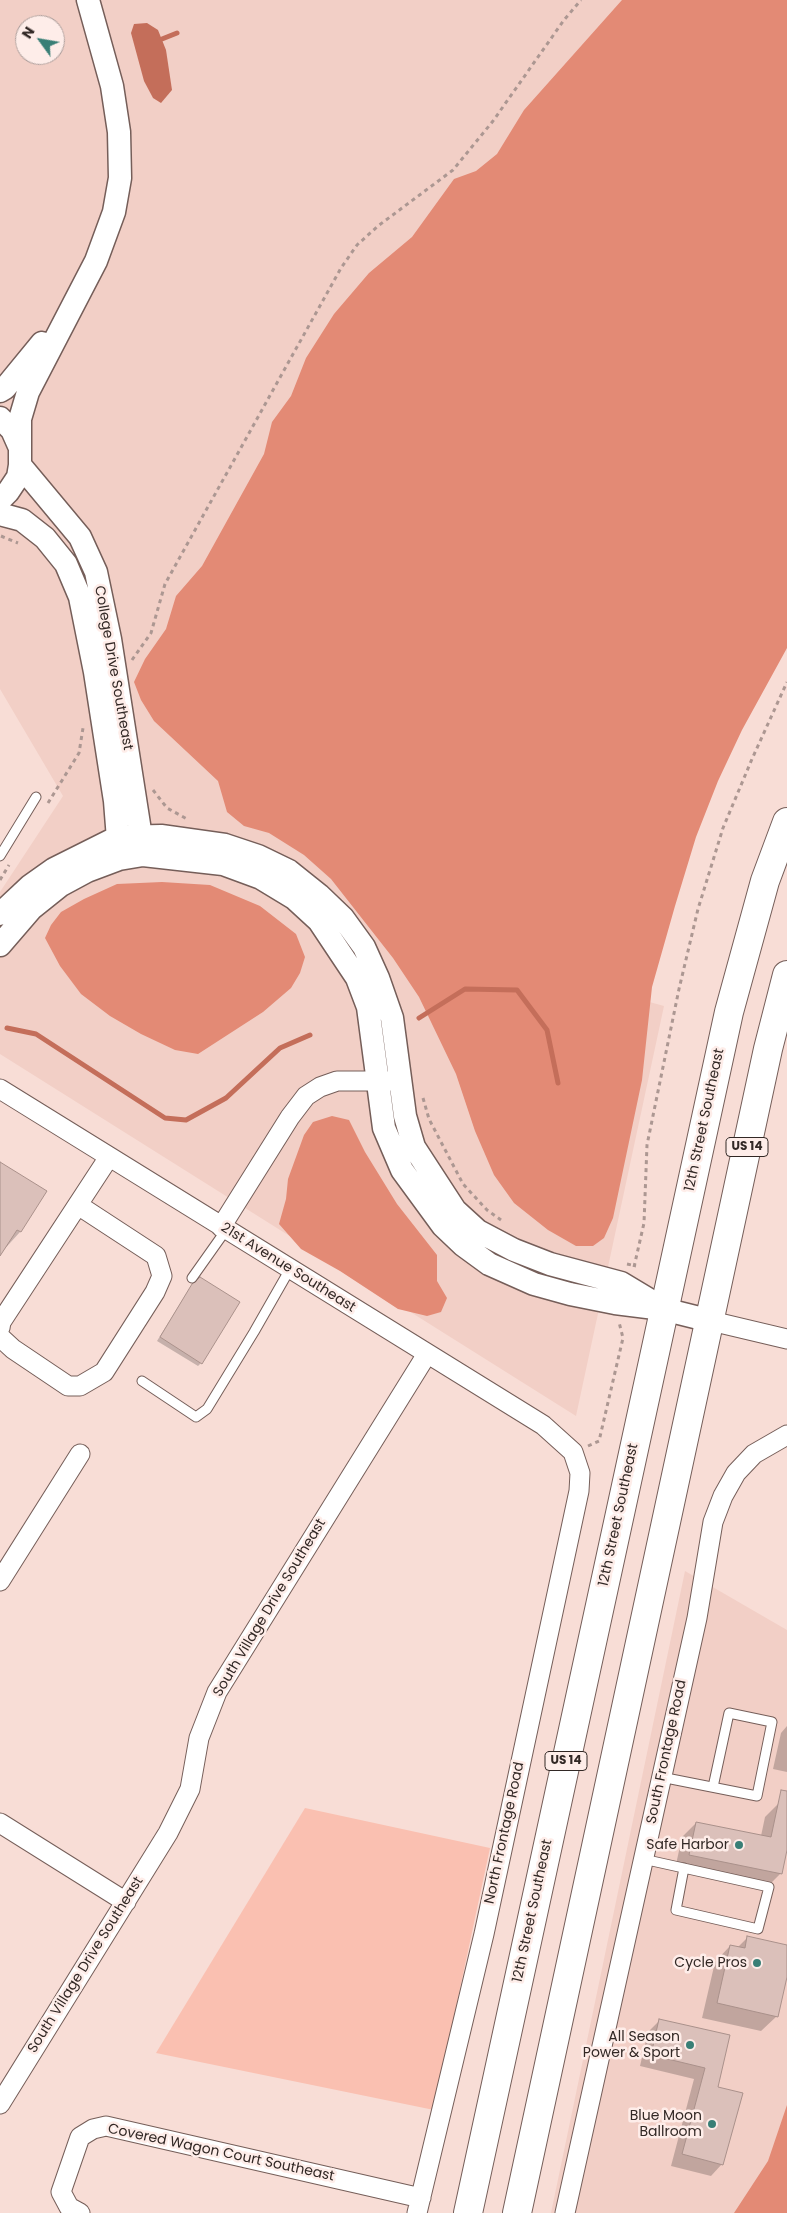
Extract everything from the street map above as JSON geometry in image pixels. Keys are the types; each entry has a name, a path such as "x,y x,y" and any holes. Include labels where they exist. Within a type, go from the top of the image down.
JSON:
{"main road":[{"name":"12th Street Southeast","path":"468,2213 663,1308 729,1012 765,881 787,822"},
{"name":"US 14","path":"516,2213 711,1320 768,1049 787,975"}],"street":[{"path":"0,500 8,492 18,476 20,419 28,392 96,261 112,220 118,187 119,132 112,86 88,0"},
{"path":"0,391 5,388 37,351 96,261"},
{"name":"College Drive Southeast","path":"0,418 12,430 20,457 80,537 96,572 115,668 142,846"},
{"name":"College Drive Southeast","path":"0,514 22,520 45,538 66,564 80,597 114,792 119,848"},
{"path":"0,914 30,886 54,869 119,848 191,839 234,847 258,856 290,872 319,894 343,918 364,947 378,978 392,1018 406,1116 414,1147 455,1210 478,1231 514,1250 618,1293 663,1308 787,1339"},
{"path":"142,846 223,864 261,878 294,898 319,920 357,978 368,1007 384,1128 402,1170 443,1226 483,1259 510,1274 570,1294 618,1293"},
{"path":"0,945 31,909 60,885 88,871 119,848"},
{"path":"223,1228 290,1117 306,1096 320,1087 337,1081 401,1081"},
{"name":"21st Avenue Southeast","path":"0,1089 543,1425 572,1452"},
{"path":"0,1328 1,1322 110,1157"},
{"path":"0,1337 13,1349 68,1386 80,1386 104,1372 155,1292 162,1276 156,1256 78,1205"},
{"name":"South Village Drive Southeast","path":"0,2104 168,1833 190,1788 199,1738 217,1692 427,1354"},
{"name":"South Frontage Road","path":"565,2213 696,1618 713,1522 723,1496 736,1474 754,1454 787,1435"},
{"name":"North Frontage Road","path":"419,2206 484,1934 579,1491 580,1473 572,1452"},
{"path":"0,1581 80,1454"},
{"path":"0,1822 126,1902"},
{"name":"Covered Wagon Court Southeast","path":"80,2213 69,2207 61,2192 80,2136 93,2128 106,2126 419,2206"}],"lane":[{"path":"0,856 36,797"},
{"path":"192,1278 223,1228"},
{"path":"142,1382 196,1417 207,1410 290,1269"},
{"path":"661,1777 757,1796 772,1722 728,1713 713,1787"},
{"path":"643,1859 684,1868 769,1887 758,1928 676,1910 684,1868"}],"path":[{"path":"115,668 130,662 140,652 151,633 165,584 341,268 357,245 378,226 453,170 493,121 564,20 581,0"},
{"path":"0,535 22,546"},
{"path":"572,1452 598,1441 623,1338 618,1293 636,1266 644,1223 647,1144 679,989 698,909 723,828 787,682"},
{"path":"47,804 79,753 83,725"},
{"path":"0,880 10,863"}],"shaded area":[{"path":"0,0 754,0 523,967 664,1006 576,1416 0,1054 0,892 63,796 0,689"},
{"path":"622,0 787,0 787,648 742,730 718,781 696,837 652,987 642,1080 613,1218 604,1238 593,1246 576,1246 548,1230 514,1203 494,1175 475,1131 456,1074 419,997 393,958 331,879 304,855 269,833 244,826 227,812 218,781 154,721 141,700 134,682 145,659 166,629 176,596 202,566 264,454 272,422 291,396 306,358 334,314 369,273 412,237 454,179 476,171 497,154 524,110"},
{"path":"147,23 158,30 166,50 172,90 161,103 153,98 144,81 131,33 134,24"},
{"path":"162,882 210,885 260,906 296,934 305,957 300,973 291,988 263,1012 198,1054 175,1050 141,1034 110,1016 81,994 60,966 45,938 51,925 61,912 84,899 117,884"},
{"path":"332,1116 349,1120 365,1152 397,1204 437,1255 437,1281 447,1298 441,1312 427,1316 398,1309 340,1271 301,1249 279,1224 286,1199 288,1179 304,1135 313,1122"},
{"path":"685,1571 787,1630 787,2174 776,2213 551,2213"},
{"path":"305,1808 490,1848 434,2110 156,2053"},
{"path":"787,2105 787,2213 734,2213 768,2161"}],"building":[{"path":"0,1162 47,1191 21,1232 17,1230 0,1256"},
{"path":"200,1277 240,1302 202,1364 160,1337 192,1284"},
{"name":"Safe Harbor","path":"781,1790 787,1791 787,1850 782,1874 689,1855 696,1822 771,1837"},
{"name":"Cycle Pros","path":"747,1936 787,1945 787,1977 778,2017 717,2003 730,1945 745,1948"},
{"path":"659,2019 730,2035 718,2087 743,2093 723,2165 682,2154 705,2068 651,2055"}],"waterway":[{"path":"162,39 177,33"},
{"path":"419,1018 465,989 517,990 547,1030 558,1083"},
{"path":"7,1028 36,1034 165,1118 186,1120 226,1098 280,1048 310,1035"}],"place":[{"name":"Safe Harbor","path":"739,1845"},
{"name":"Cycle Pros","path":"757,1963"},
{"name":"All Season Power & Sport","path":"690,2045"},
{"name":"Blue Moon Ballroom","path":"712,2124"}]}
